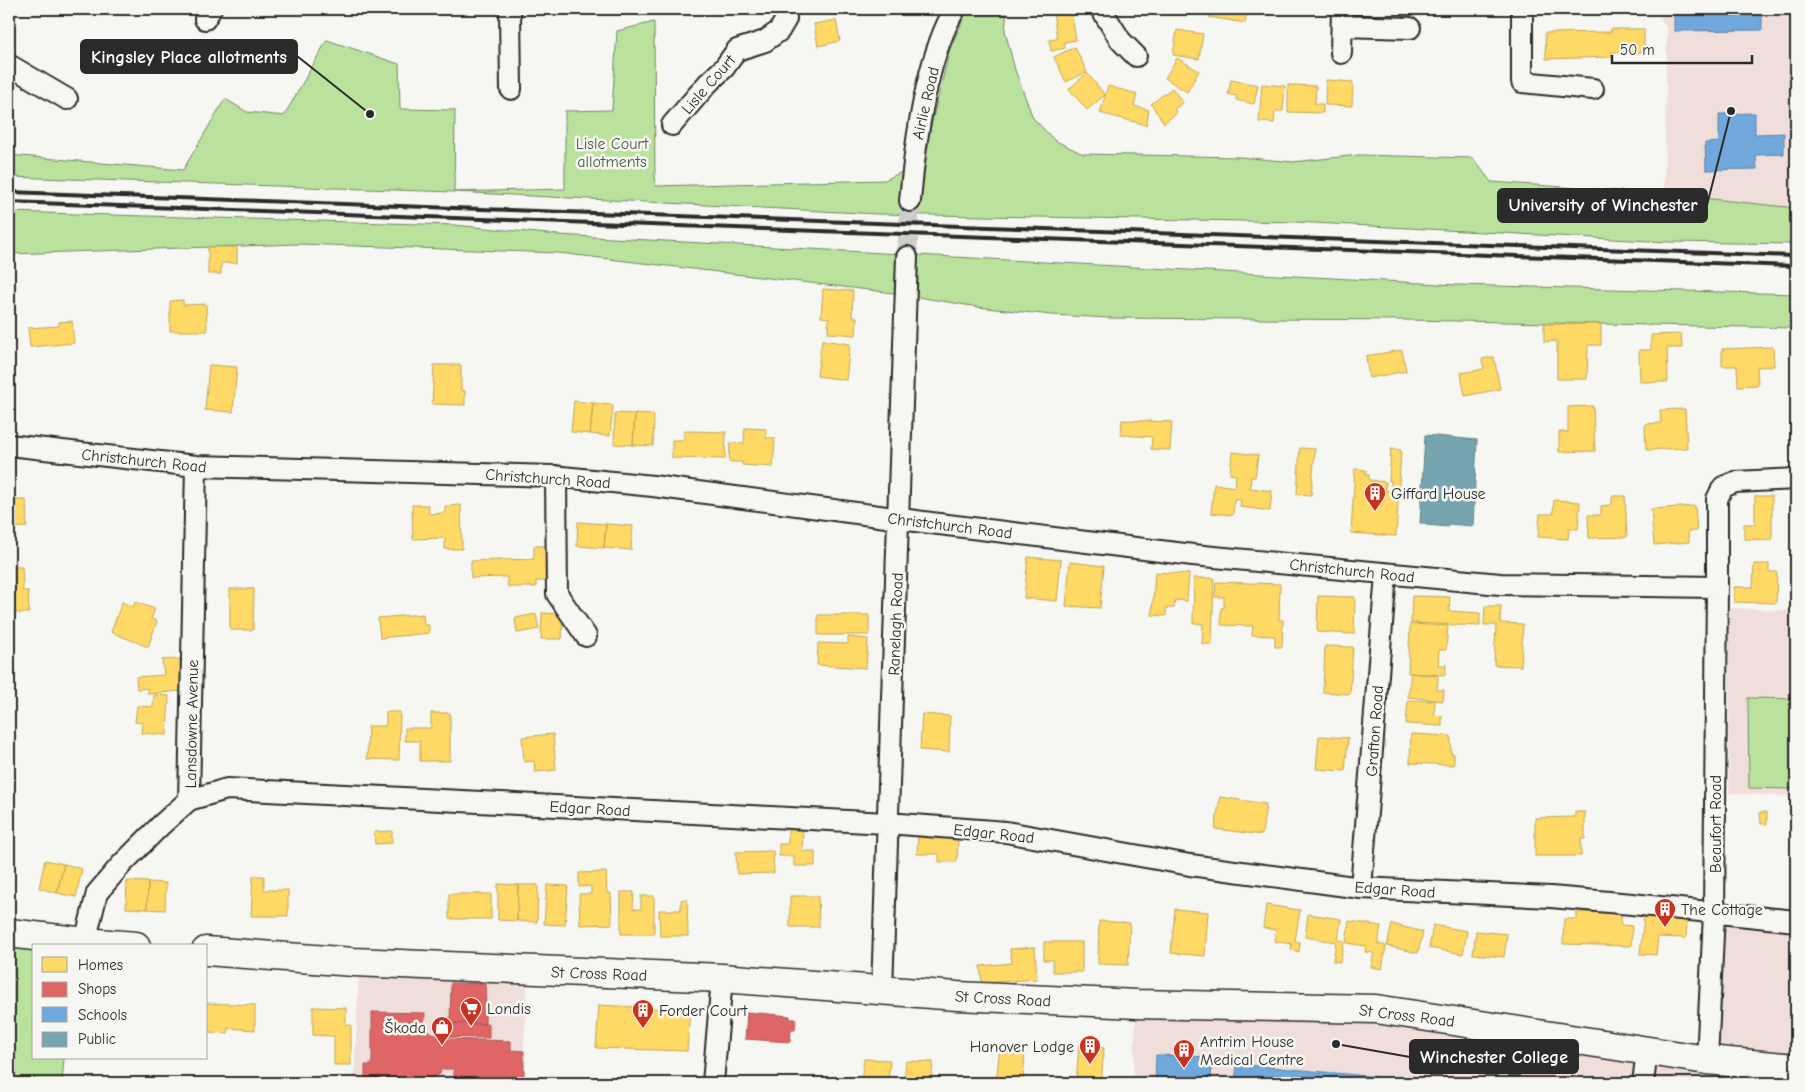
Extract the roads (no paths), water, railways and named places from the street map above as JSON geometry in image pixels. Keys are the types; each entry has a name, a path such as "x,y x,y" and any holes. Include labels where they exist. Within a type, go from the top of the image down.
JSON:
{"main road":[{"path":"9,933 110,944"},
{"name":"St Cross Road","path":"208,951 354,962 722,978 956,996 1136,1004 1376,1009 1707,1060 1796,1068"}],"street":[{"path":"510,9 511,89"},
{"name":"Lisle Court","path":"672,126 708,83 724,68 736,50 765,41 778,31 786,19 786,9"},
{"path":"1100,9 1121,41 1136,56"},
{"path":"1522,9 1522,82 1593,89"},
{"name":"Airlie Road","path":"910,200 914,155 929,78 951,10"},
{"path":"1341,52 1342,18 1410,28"},
{"path":"9,65 67,98"},
{"name":"Ranelagh Road","path":"882,990 907,258"},
{"name":"Christchurch Road","path":"9,445 196,466 556,476 653,486 899,519 1193,555 1500,584 1717,587"},
{"name":"Lansdowne Avenue","path":"84,942 97,893 121,865 189,800 196,466"},
{"path":"556,476 557,594 586,636"},
{"path":"1717,587 1717,499 1723,487 1735,482 1796,479"},
{"name":"Grafton Road","path":"1361,888 1386,574"},
{"name":"Beaufort Road","path":"1707,1060 1714,914 1717,587"},
{"name":"Edgar Road","path":"189,800 227,789 887,823 1006,832 1190,865 1361,888 1551,897 1796,921"},
{"path":"712,1083 722,978"},
{"path":"1643,1083 1648,1051"}],"tunnel":[{"path":"907,257 910,201"}],"railway":[{"path":"9,192 1796,256"},
{"path":"9,202 1796,266"}],"place":[{"name":"University of Winchester","path":"1731,111"},
{"name":"Kingsley Place allotments","path":"370,114"},
{"name":"Giffard House","path":"1375,512"},
{"name":"The Cottage","path":"1665,928"},
{"name":"Londis","path":"471,1027"},
{"name":"Forder Court","path":"643,1029"},
{"name":"Winchester College","path":"1336,1044"},
{"name":"Škoda","path":"442,1046"},
{"name":"Hanover Lodge","path":"1090,1065"},
{"name":"Antrim House Medical Centre","path":"1184,1069"}],"park label":[{"name":"Lisle Court allotments","path":"612,152"}]}
